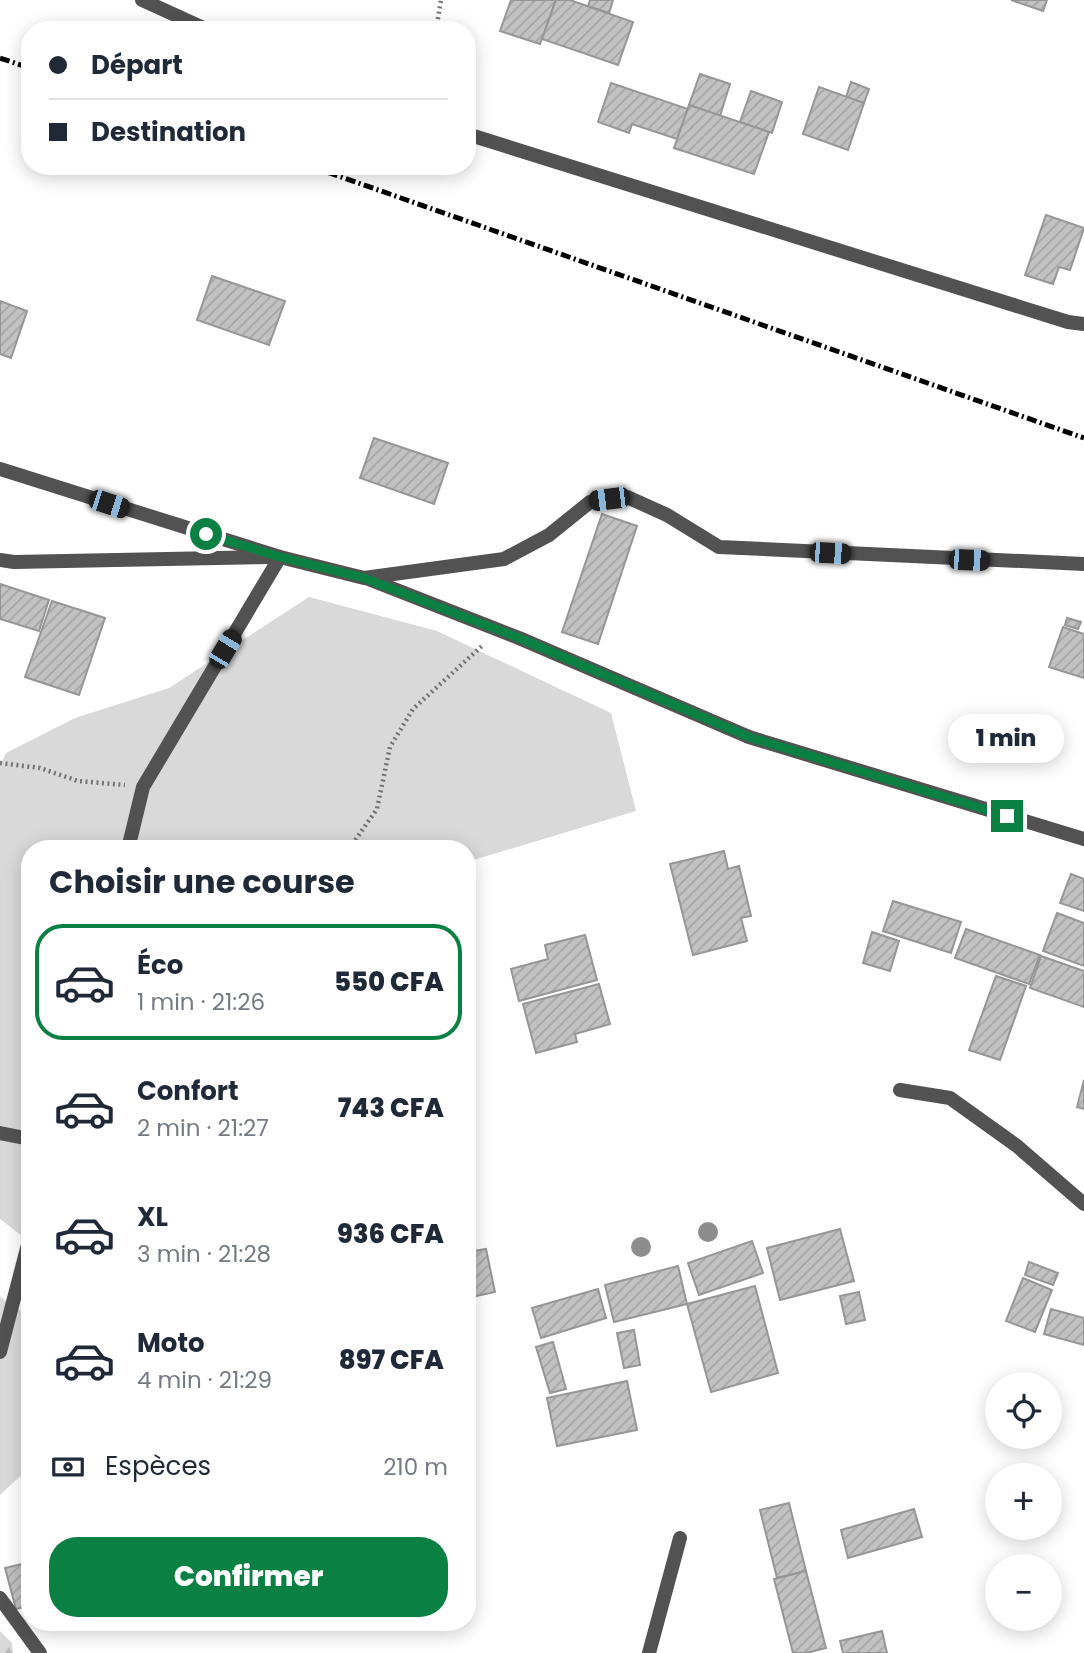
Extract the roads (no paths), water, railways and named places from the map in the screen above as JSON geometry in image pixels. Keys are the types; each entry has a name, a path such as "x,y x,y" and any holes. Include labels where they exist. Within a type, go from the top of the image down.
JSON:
{"street":[{"path":"142,0 188,21"},
{"path":"476,137 1055,318 1084,324"},
{"path":"0,469 280,557 364,578 500,631 749,737 1084,839"},
{"path":"364,578 504,559 550,535 590,502 627,497 667,515 719,547 1084,564"},
{"path":"0,559 14,562 280,557"},
{"path":"130,840 144,787 280,557"},
{"path":"900,1090 950,1098 1017,1146 1084,1204"},
{"path":"0,1133 21,1137"},
{"path":"0,1352 21,1272"},
{"path":"649,1653 680,1538"},
{"path":"0,1598 21,1627"},
{"path":"24,1631 40,1653"}],"railway":[{"path":"0,58 21,65"},
{"path":"336,175 1084,438"}]}
